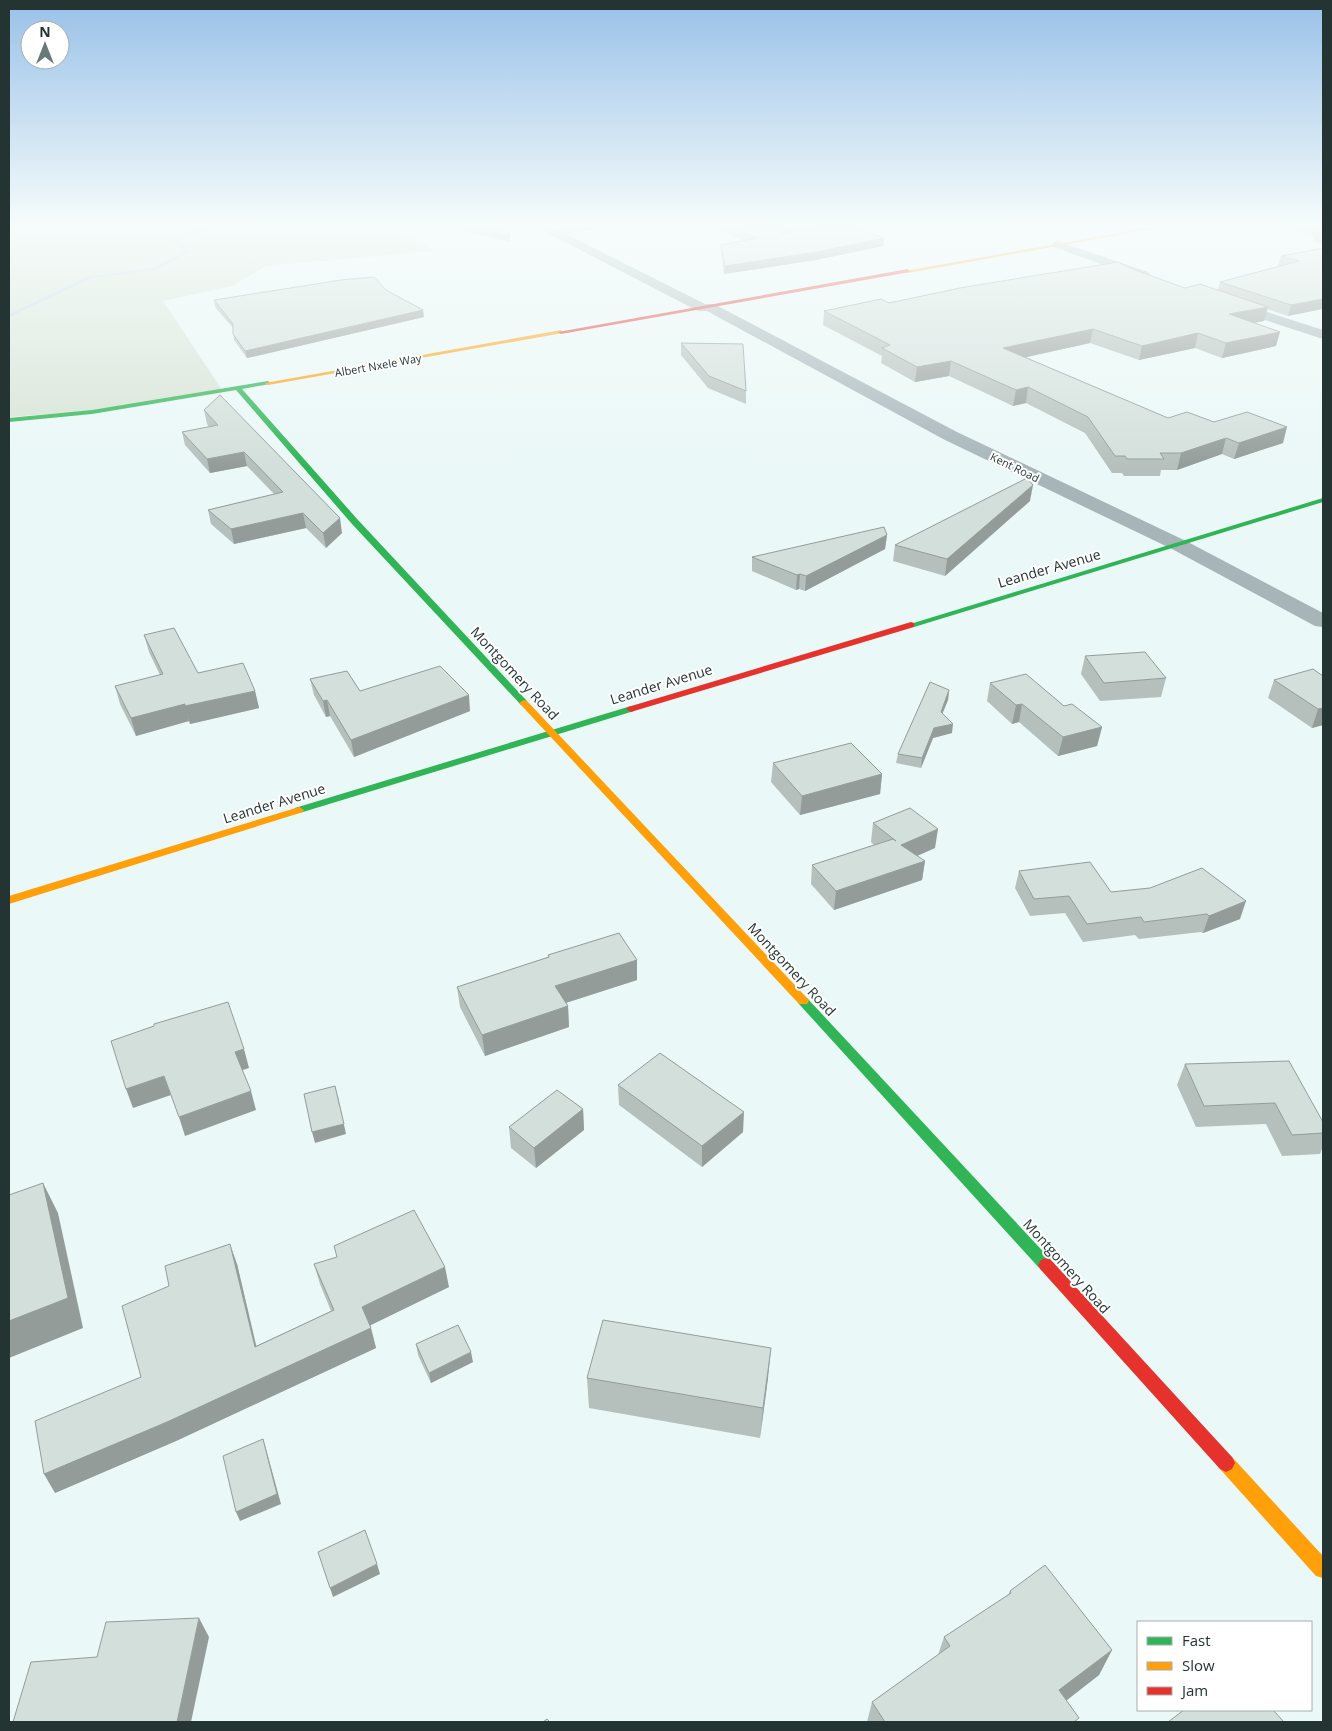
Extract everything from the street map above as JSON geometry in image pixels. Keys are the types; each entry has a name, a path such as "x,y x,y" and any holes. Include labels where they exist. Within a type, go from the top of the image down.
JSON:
{"street":[{"name":"Albert Nxele Way","path":"9,420 92,412 238,389 702,308"},
{"name":"Kent Road","path":"707,308 943,432 1179,545 1323,621"},
{"path":"1242,308 1323,335"},
{"name":"Montgomery Road","path":"238,389 355,522 901,1107 1323,1569"},
{"name":"Leander Avenue","path":"9,900 550,733 1179,545 1323,500"}],"green space":[{"path":"9,308 167,308 222,390 89,411 9,417"}],"building":[{"path":"220,308 419,308 423,310 245,351 233,334 233,324"},
{"path":"839,308 1264,308 1229,314 1280,332 1226,343 1198,333 1142,346 1093,329 1003,348 1168,418 1187,412 1214,422 1247,412 1287,427 1239,443 1226,438 1181,453 1160,453 1164,459 1127,459 1125,456 1115,456 1088,417 1028,387 1016,390 951,361 917,367 882,348 890,345 824,311"},
{"path":"681,343 743,344 746,391 709,376"},
{"path":"220,395 340,518 323,533 303,513 231,529 208,510 283,492 244,452 207,459 182,432 218,425 204,410"},
{"path":"1027,478 1033,485 947,559 895,545"},
{"path":"884,527 887,535 806,576 797,575 752,557"},
{"path":"174,628 198,673 243,663 255,691 185,706 185,704 131,718 115,686 163,674 144,635"},
{"path":"1145,652 1166,678 1104,683 1085,656"},
{"path":"440,666 469,695 351,740 327,700 323,701 310,679 347,671 360,691"},
{"path":"1313,669 1323,676 1323,708 1318,709 1274,680"},
{"path":"1026,674 1064,706 1072,704 1102,727 1063,737 1022,704 1016,705 990,683"},
{"path":"930,682 949,690 941,712 953,724 934,728 922,758 898,754"},
{"path":"851,743 882,774 802,796 773,763"},
{"path":"910,808 938,829 901,845 925,861 836,891 812,865 893,839 896,841 873,823"},
{"path":"1090,862 1111,892 1150,888 1202,868 1246,901 1209,916 1207,914 1144,922 1141,917 1087,924 1069,896 1034,899 1019,871"},
{"path":"619,933 637,960 555,986 568,1006 482,1035 457,987 549,957 548,955"},
{"path":"228,1002 244,1049 235,1052 251,1091 179,1117 164,1076 126,1089 111,1041 154,1026 154,1024"},
{"path":"660,1053 744,1112 702,1146 618,1085"},
{"path":"1289,1061 1323,1122 1323,1133 1292,1135 1275,1103 1204,1106 1185,1064"},
{"path":"335,1086 344,1124 312,1132 304,1094"},
{"path":"557,1090 583,1109 534,1148 509,1127"},
{"path":"43,1183 68,1298 9,1321 9,1195"},
{"path":"414,1210 445,1267 362,1307 371,1328 167,1422 44,1474 35,1421 141,1377 122,1306 169,1286 165,1266 230,1244 255,1347 334,1310 314,1264 337,1257 334,1246"},
{"path":"603,1320 771,1348 763,1408 587,1378"},
{"path":"458,1325 471,1352 429,1373 416,1344"},
{"path":"263,1439 277,1494 236,1512 223,1456"},
{"path":"365,1530 377,1564 330,1588 318,1552"},
{"path":"1045,1565 1112,1650 1059,1690 1079,1718 1074,1722 885,1722 872,1702 950,1646 944,1637 1011,1593 1010,1591"},
{"path":"199,1618 177,1722 13,1722 31,1662 97,1657 106,1622"},
{"path":"1183,1711 1274,1711 1284,1722 1168,1722"}],"waterway":[{"path":"9,316 26,308"}],"traffic: fast":[{"path":"9,420 92,412 268,383"},
{"path":"238,389 355,522 524,703"},
{"path":"911,625 1323,500"},
{"path":"299,810 631,709"},
{"path":"803,1001 1046,1265"}],"traffic: slow":[{"path":"268,383 561,332"},
{"path":"524,703 803,1001"},
{"path":"9,900 299,810"},
{"path":"1226,1463 1323,1569"}],"traffic: jam":[{"path":"561,332 699,308"},
{"path":"631,709 911,625"},
{"path":"1046,1265 1226,1463"}]}
